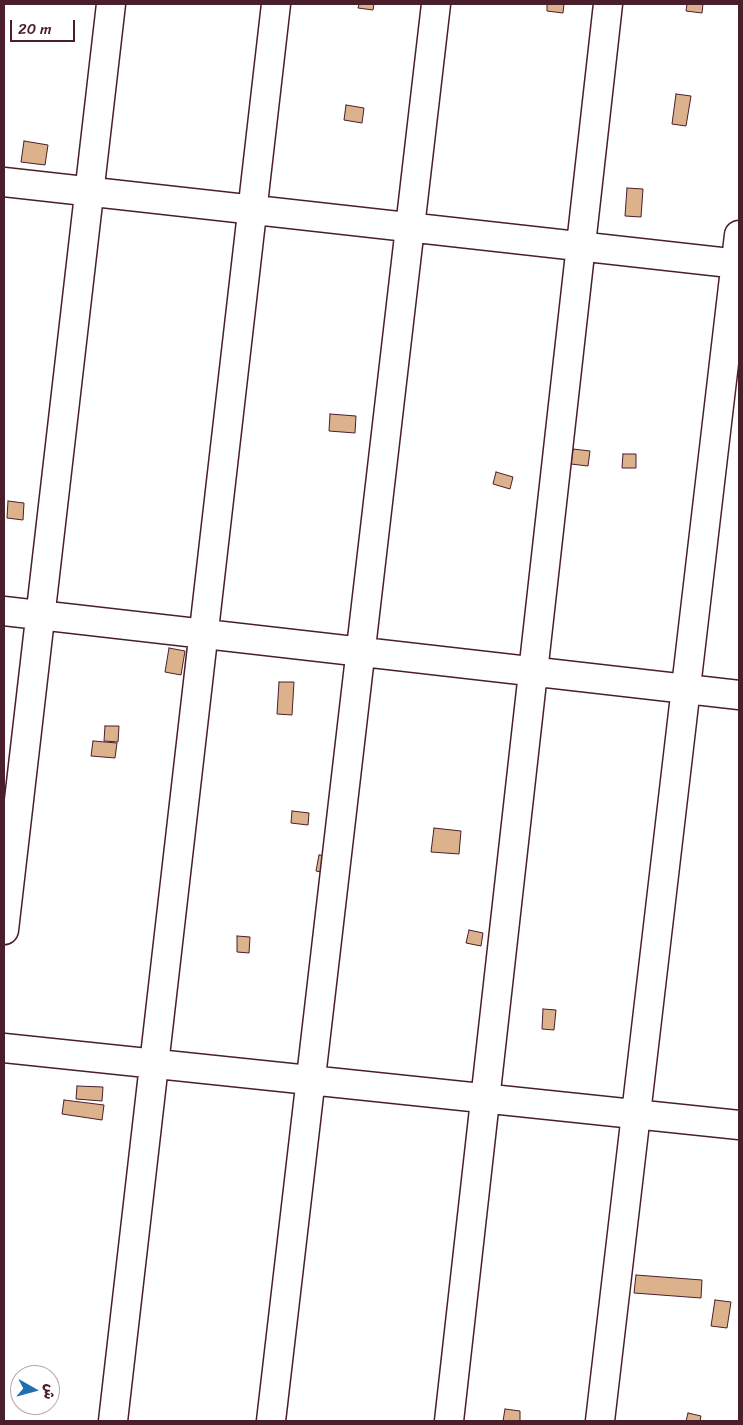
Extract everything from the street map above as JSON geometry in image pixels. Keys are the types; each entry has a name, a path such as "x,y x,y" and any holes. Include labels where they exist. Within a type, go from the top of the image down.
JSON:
{"street":[{"path":"4,930 111,4"},
{"path":"113,1421 276,4"},
{"path":"271,1421 436,4"},
{"path":"449,1421 608,4"},
{"path":"4,182 738,264"},
{"path":"600,1421 738,264 739,235"},
{"path":"4,611 739,695"},
{"path":"4,1048 739,1125"}],"building":[{"path":"359,4 374,4 373,10 358,8"},
{"path":"547,4 564,4 563,13 547,11"},
{"path":"687,4 703,4 702,13 686,11"},
{"path":"676,94 691,96 686,126 672,124"},
{"path":"346,105 364,108 362,123 344,120"},
{"path":"24,141 48,145 45,165 21,162"},
{"path":"627,188 643,189 641,217 625,216"},
{"path":"330,414 356,416 355,433 329,431"},
{"path":"573,449 590,451 588,466 571,464"},
{"path":"623,454 636,454 636,468 622,468"},
{"path":"496,472 513,477 510,489 493,484"},
{"path":"8,501 24,503 23,520 7,518"},
{"path":"169,648 185,651 181,675 165,672"},
{"path":"279,682 294,682 292,715 277,714"},
{"path":"105,726 119,726 118,742 104,741"},
{"path":"93,741 117,743 115,758 91,756"},
{"path":"292,811 309,813 308,825 291,823"},
{"path":"434,828 461,831 459,854 431,852"},
{"path":"319,855 328,856 326,873 316,871"},
{"path":"469,930 483,933 481,946 466,943"},
{"path":"237,936 250,937 249,953 237,952"},
{"path":"543,1009 556,1010 554,1030 542,1029"},
{"path":"77,1086 103,1087 102,1101 76,1099"},
{"path":"64,1100 104,1105 102,1120 62,1114"},
{"path":"636,1275 702,1280 701,1298 634,1293"},
{"path":"715,1300 731,1302 727,1328 711,1326"},
{"path":"505,1409 520,1411 520,1421 503,1421"},
{"path":"688,1413 701,1416 700,1421 686,1421"}]}
